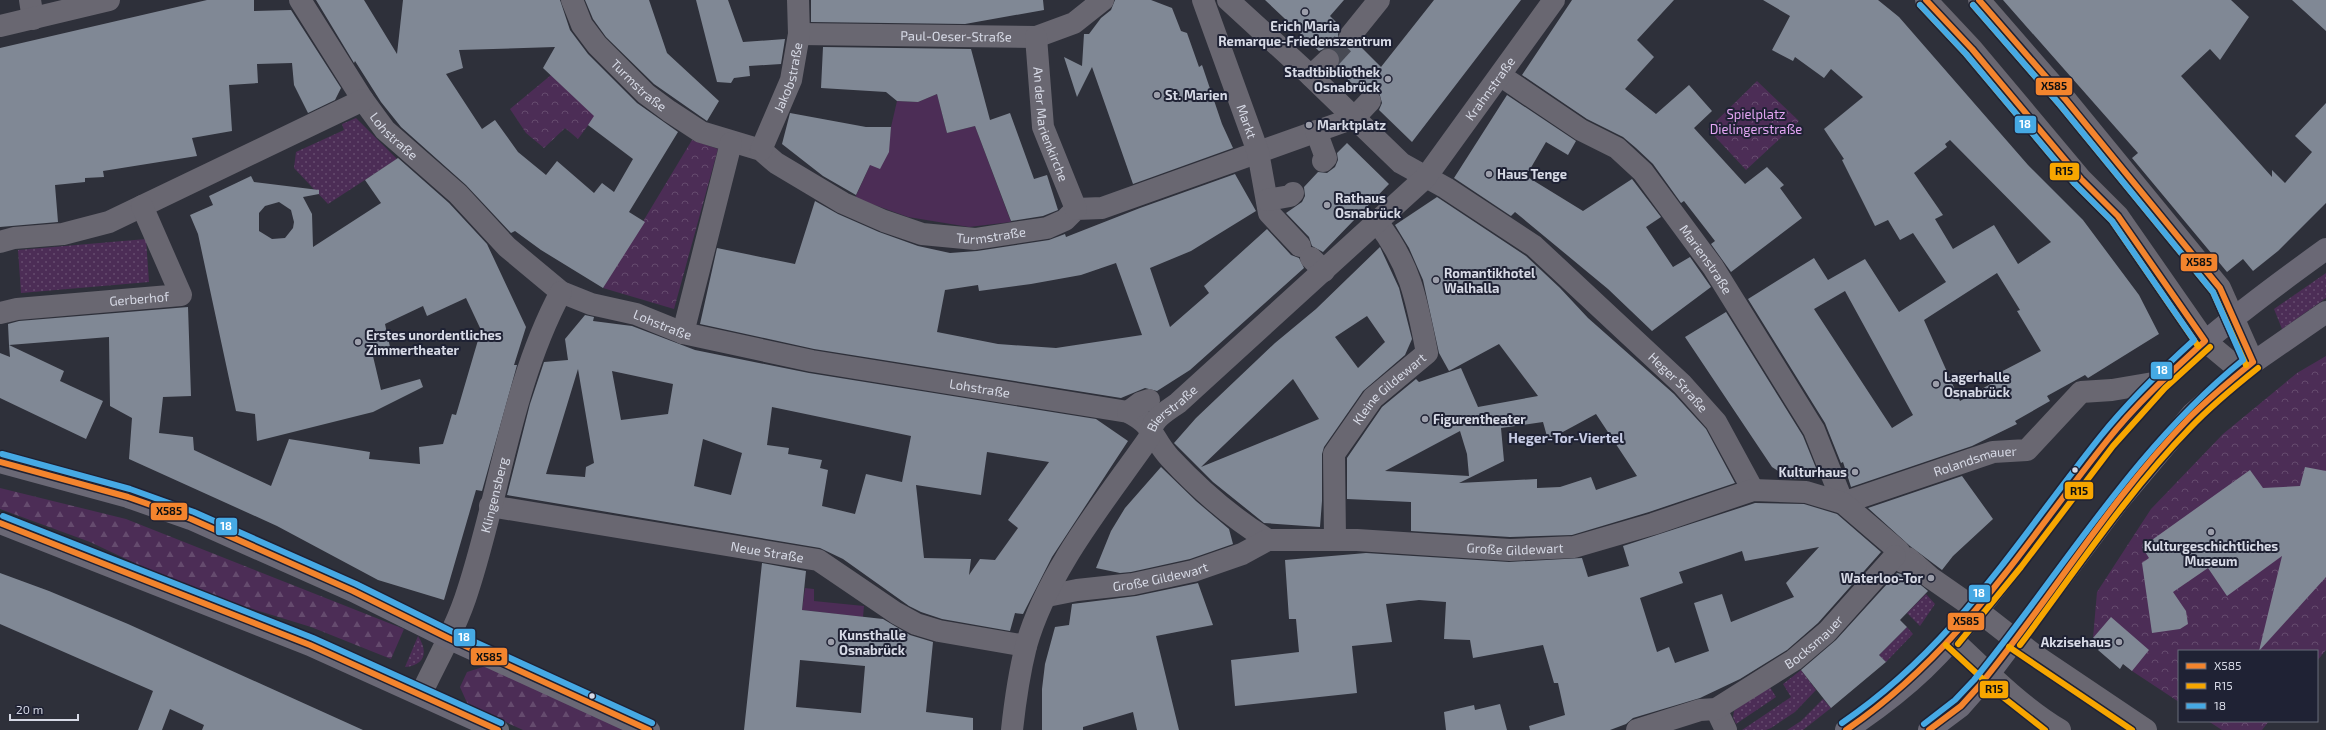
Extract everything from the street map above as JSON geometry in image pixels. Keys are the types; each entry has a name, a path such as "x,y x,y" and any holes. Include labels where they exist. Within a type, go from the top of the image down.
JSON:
{"main road":[{"path":"1846,730 1867,716 1923,669 1952,639 1977,610 2107,441 2159,382 2234,316 2326,249"},
{"path":"1929,730 1960,707 1989,674 2118,502 2157,453 2192,414 2247,367 2326,312"},
{"path":"0,462 128,497 191,519 354,591 448,638 649,730"},
{"path":"0,523 310,645 498,730"}],"street":[{"path":"0,26 32,9 110,0"},
{"name":"Lohstraße","path":"300,0 363,100 385,130 458,194 507,247 542,278 561,292 591,304 636,314 683,333 812,361 1128,412 1142,419 1150,428"},
{"name":"Turmstraße","path":"572,0 582,25 598,46 646,94 701,132 730,143 761,150 776,163 843,203 884,222 922,234 975,239 1047,228 1065,220 1076,208"},
{"name":"Jakobstraße","path":"761,150 791,80 799,34 798,0"},
{"name":"Paul-Oeser-Straße","path":"799,34 1036,37 1074,23 1103,0"},
{"name":"Markt","path":"1203,0 1258,152 1269,213 1312,258"},
{"path":"1228,0 1312,76 1401,163 1426,177"},
{"path":"1350,36 1379,0"},
{"name":"Krahnstraße","path":"1426,177 1501,76 1554,0"},
{"path":"1926,0 1972,49 2081,179 2118,216 2205,341 2247,367"},
{"path":"1979,0 2066,100 2220,288 2234,316 2247,367"},
{"name":"An der Marienkirche","path":"1036,37 1044,127 1076,208"},
{"path":"1312,76 1328,60"},
{"name":"Marienstraße","path":"1501,76 1581,130 1618,148 1643,172 1712,267 1814,430 1843,503"},
{"path":"0,242 14,238 63,234 109,222 363,100"},
{"name":"Markt","path":"1258,152 1354,118 1370,101"},
{"path":"1316,131 1326,158 1323,161"},
{"path":"683,333 730,143"},
{"path":"1076,208 1102,208 1258,152"},
{"name":"Bierstraße","path":"1012,730 1017,687 1026,646 1047,596 1092,519 1149,438 1150,428 1156,419 1178,403 1312,258 1377,222 1426,177"},
{"name":"Heger Straße","path":"1426,177 1534,246 1682,384 1716,422 1753,490"},
{"path":"1267,200 1290,196 1293,193"},
{"name":"Gerberhof","path":"0,312 17,309 181,295 142,206"},
{"name":"Kleine Gildewart","path":"1335,539 1334,454 1373,398 1427,353 1416,296 1407,270 1388,236 1377,222"},
{"name":"Klingensberg","path":"420,694 448,638 468,590 512,425 546,321 561,292"},
{"name":"Rolandsmauer","path":"1843,503 1993,452 2027,450 2081,392 2112,390 2159,382"},
{"name":"Bierstraße","path":"1128,412 1140,403 1149,400"},
{"path":"1150,428 1164,445 1168,457 1206,493 1246,526 1268,540"},
{"path":"1753,490 1806,492 1843,503 1899,551 1906,560 1977,610 2014,640 2146,730"},
{"name":"Große Gildewart","path":"1047,596 1077,590 1133,584 1193,571 1242,554 1268,540 1335,539 1510,550 1574,547 1653,524 1753,490"},
{"name":"Neue Straße","path":"490,506 818,560 896,613 916,624 939,631 1026,646"},
{"name":"Bocksmauer","path":"1637,730 1700,710 1716,709 1800,656 1906,560"},
{"path":"1952,639 1989,674 2043,719 2060,730"},
{"path":"1716,709 1726,730"}],"green space":[{"path":"551,75 595,116 578,139 565,128 544,148 526,133 510,109"},
{"name":"Spielplatz Dielingerstraße","path":"1757,81 1799,121 1746,170 1708,129"},
{"path":"937,94 947,133 975,126 1011,222 969,227 908,217 855,198 870,165 888,152 891,127 897,101 918,102"},
{"path":"356,118 397,159 328,204 294,168 296,152 344,130 342,124"},
{"path":"692,140 718,149 674,309 603,288"},
{"path":"146,239 149,282 21,293 18,250"},
{"path":"2326,273 2326,298 2282,329 2274,309"},
{"path":"2326,356 2326,650 2318,660 2318,650 2178,650 2178,701 2132,671 2093,638 2097,592 2151,509 2223,434 2297,373"},
{"path":"0,488 126,519 404,629 391,659 311,627 194,591 90,542 0,509"},
{"path":"805,588 814,589 814,601 864,606 863,617 802,610"},
{"path":"1926,594 1935,604 1920,626 1907,613"},
{"path":"1907,627 1913,634 1886,662 1879,655"},
{"path":"418,636 423,647 423,656 417,663 412,666 405,667"},
{"path":"486,666 626,730 523,730 468,705 460,687 467,672"},
{"path":"1801,670 1816,690 1795,712 1766,730 1742,730 1791,697 1783,684"},
{"path":"1768,684 1776,697 1736,724 1733,717 1734,711"},
{"path":"1823,699 1831,708 1803,730 1787,730 1801,721"},
{"path":"2210,722 2268,722 2262,730 2222,730"}],"building":[{"path":"207,0 254,0 254,11 291,10 341,88 335,100 308,113 294,85 292,63 257,64 258,83 229,85 232,131 192,138 197,156 103,171 104,177 85,178 85,182 55,185 58,222 0,227 0,48"},
{"path":"316,0 364,0 397,54 403,0 560,0 570,30 588,54 637,103 678,132 629,212 645,222 603,288 541,250 515,231 511,233 466,185 401,127 381,102 355,61 354,63","holes":["555,47 543,68 594,116 588,125 633,159 614,192 602,183 594,193 557,161 546,175 518,152 495,120 482,129 446,74 463,68 459,50"]},
{"path":"585,0 649,0 667,53 719,101 707,121 654,84 606,37 593,19"},
{"path":"696,0 728,0 743,42 785,39 781,64 749,66 750,76 734,78 731,83 717,82"},
{"path":"811,0 1043,0 1044,10 965,24 811,22"},
{"name":"St. Marien","path":"1115,0 1151,0 1172,8 1181,31 1187,33 1199,67 1202,65 1222,124 1233,148 1133,184 1092,67 1077,97 1064,57 1082,66 1084,34 1089,34 1101,18 1111,10"},
{"path":"1265,0 1344,0 1330,16 1341,27 1338,34 1339,41 1348,48 1359,45 1381,67 1434,0 1521,0 1412,142 1379,110 1382,103 1379,92 1372,89 1361,92 1337,69 1340,58 1337,51 1326,48 1319,51"},
{"path":"1572,0 1674,0 1637,40 1654,57 1625,89 1656,114 1689,85 1712,111 1694,128 1745,184 1767,167 1784,185 1780,188 1802,218 1731,272 1711,244 1715,241 1684,201 1681,203 1653,164 1623,137 1587,119 1522,75"},
{"path":"1763,0 1878,0 1899,17 2028,165 2083,220 2139,295 2159,334 2088,378 2085,375 2047,396 2050,401 2015,421 2017,424 1972,446 1851,487 1843,462 1841,463 1825,423 1748,299 1814,258 1828,280 1865,259 1899,312 1946,282 1913,233 1900,240 1888,220 1875,226 1842,160 1844,159 1824,129 1863,97 1831,69 1824,78 1795,57 1793,61 1772,50 1790,16","holes":["1950,140 2051,242 2018,264 1994,225 1953,249 1935,219 1943,215 1914,173 1947,147 1945,144","1997,273 2020,310 2017,311 2041,351 1993,376 1996,381 1960,401 1924,320","1845,291 1913,415 1892,428 1814,309"]},
{"path":"2003,0 2231,0 2249,17 2220,60 2210,49 2181,76 2272,177 2272,170 2285,183 2312,152 2295,136 2326,103 2326,203 2278,251 2253,271 2243,259 2227,272 2132,158 2138,153"},
{"path":"2292,0 2326,0 2326,31"},
{"path":"823,47 971,49 990,120 1010,113 1034,179 1047,175 1058,210 1043,216 1011,221 975,126 947,133 937,94 918,102 897,101 886,92 821,88"},
{"path":"1507,95 1576,141 1568,155 1546,142 1526,176 1583,211 1632,179 1661,217 1646,227 1673,267 1690,257 1711,287 1652,331 1608,289 1515,212 1511,216 1454,178"},
{"path":"790,113 866,127 891,127 889,152 880,169 870,165 856,195 823,176 782,144"},
{"name":"Rathaus Osnabrück","path":"1347,143 1389,184 1323,252 1312,246 1309,237 1286,213 1302,202 1305,196 1304,187 1318,172 1327,173 1335,167 1338,160 1337,153"},
{"path":"398,158 449,203 487,244 526,327 514,365 517,365 482,491 476,490 444,600 378,580 277,526 129,459 132,418 110,406 109,337 9,345 8,324 19,321 188,307 191,396 163,397 159,433 193,437 194,450 271,486 289,439 370,452 369,459 420,464 419,447 443,444 452,414 456,415 481,330 466,298 427,316 423,306 385,324 390,347 372,352 381,390 420,379 423,387 373,412 257,441 255,414 236,411 198,234 190,215 213,205 209,196 251,176 254,182 319,190 319,194 303,197 312,214 313,247 381,203 365,180","holes":["279,202 291,210 294,222 293,228 285,238 272,239 259,231 259,213 265,206"]},
{"path":"1235,174 1256,211 1191,251 1150,268 1170,327 1209,293 1204,286 1267,229 1291,255 1299,258 1304,268 1190,370 1157,391 1145,388 1121,398 814,349 700,324 717,248 795,264 815,201 838,214 879,232 918,246 950,253 977,251 1049,240 1065,234 1066,237 1140,208","holes":["1116,263 1142,335 1056,348 998,344 937,332 945,290 978,285 979,291 1031,284 1081,275"]},
{"path":"1437,197 1526,256 1560,288 1588,318 1674,394 1706,429 1735,483 1649,512 1572,535 1510,537 1411,531 1411,502 1347,499 1347,458 1382,407 1416,379 1419,382 1461,368 1478,407 1538,396 1499,344 1449,371 1439,353 1423,280 1409,248 1395,225","holes":["1596,414 1637,476 1596,490 1591,477 1560,487 1537,488 1537,479 1459,483 1504,461 1501,428 1543,422 1548,440","1460,431 1467,454 1469,476 1385,471"]},
{"path":"1380,247 1399,288 1412,339 1405,355 1363,391 1324,447 1322,454 1322,501 1320,527 1264,523 1213,482 1174,443 1196,418 1275,343 1316,309","holes":["1367,316 1385,342 1358,368 1335,337","1293,379 1319,419 1201,467"]},
{"path":"1726,312 1803,436 1818,473 1802,479 1790,479 1772,467 1685,337"},
{"path":"585,315 594,317 593,321 632,326 695,350 809,373 1096,419 1128,441 1052,557 1023,614 1015,613 1010,631 942,619 909,606 843,559 820,548 507,495 530,404 544,362 568,360 565,339","holes":["578,369 594,463 586,467 585,477 546,474","612,371 673,384 668,414 621,420","772,407 911,436 902,482 866,474 855,514 822,506 828,470 820,468 822,460 788,454 789,448 767,445","703,439 742,453 731,495 694,486","987,452 1049,462 1008,520 1018,528 995,560 980,559 969,575 971,559 924,558 916,485 981,495"]},
{"path":"9,345 64,371 60,381 103,401 86,439 0,398 0,353 10,357"},
{"path":"1161,467 1196,501 1229,529 1233,544 1190,559 1131,572 1120,573 1096,568 1111,531 1125,508"},
{"path":"2305,467 2326,471 2326,577 2260,650 2282,556 2227,596 2208,568 2173,592 2186,611 2188,624 2180,629 2152,633 2142,563 2149,558 2142,547 2250,470 2263,488 2300,486"},
{"path":"1962,476 1993,519 1953,556 1942,570 1910,546 1868,508"},
{"path":"1755,503 1804,504 1837,514 1881,552 1818,623 1787,650 1740,679 1700,698 1633,718 1626,724 1610,730 1530,730 1529,726 1565,715 1558,683 1554,683 1543,645 1473,658 1470,640 1444,639 1446,602 1419,600 1386,604 1392,642 1352,646 1357,693 1235,706 1231,660 1299,652 1296,619 1289,619 1285,560 1366,553 1509,562 1582,558 1588,577 1629,566 1623,546","holes":["1819,547 1786,583 1794,597 1731,622 1722,594 1694,603 1709,651 1675,663 1669,647 1657,652 1640,598 1683,583 1679,572 1742,551 1745,561"]},
{"name":"Kunsthalle Osnabrück","path":"762,563 806,571 802,610 883,619 910,635 933,642 926,712 973,718 973,730 744,730","holes":["800,660 865,666 861,713 796,707"]},
{"path":"0,573 49,591 128,624 363,730 202,730 204,725 170,709 162,730 138,730 153,691 0,624"},
{"path":"1897,573 1910,576 1928,591 1900,620 1907,627 1879,655 1886,662 1831,708 1801,670 1836,640"},
{"path":"1198,583 1213,625 1156,636 1179,730 1137,730 1133,712 1083,727 1083,730 1042,730 1042,689 1045,664 1055,627 1069,625 1072,604 1136,596"},
{"name":"Akzisehaus","path":"2111,617 2149,650 2132,671 2123,664 2120,669 2098,650 2102,646 2093,638"},
{"path":"1500,704 1507,730 1446,730 1444,712 1474,705 1475,710"}],"tunnel":[{"path":"1328,60 1350,36"}],"transit line":[{"name":"X585","path":"1846,730 1886,700 1956,633 2017,559 2075,481 2117,428 2153,390 2205,341 2118,216 2081,179 1972,49 1926,0"},
{"name":"X585","path":"1979,0 2066,100 2220,288 2253,362"},
{"name":"R15","path":"1920,5 1966,54 2075,184 2112,221 2198,346"},
{"name":"18","path":"1842,723 1882,693 1918,661 1951,627 1982,590 2100,437 2122,411 2194,340 2112,221 2075,184 1966,54 1920,5"},
{"name":"R15","path":"1973,5 2060,105 2213,292 2246,365"},
{"name":"18","path":"1924,724 1955,700 1974,680 2007,639 2101,512 2167,432 2204,395 2243,360 2213,292 2060,105 1973,5"},
{"name":"R15","path":"1958,644 2021,567 2113,446 2165,388 2210,347"},
{"name":"X585","path":"1929,730 1961,706 1980,685 2032,618 2107,515 2160,449 2189,418 2220,389 2253,362"},
{"name":"R15","path":"2020,645 2144,479 2206,412 2258,368"},
{"name":"18","path":"2,454 130,489 194,512 356,584 451,631 652,723"},
{"name":"X585","path":"0,462 128,497 191,519 353,591 448,638 649,730"},
{"name":"18","path":"3,516 313,638 501,723"},
{"name":"X585","path":"0,523 310,645 498,730"},
{"name":"R15","path":"1946,645 1999,694 2045,730"},
{"name":"R15","path":"2009,647 2132,730"}],"place":[{"name":"Erich Maria Remarque-Friedenszentrum","path":"1305,12"},
{"name":"Stadtbibliothek Osnabrück","path":"1388,79"},
{"name":"St. Marien","path":"1157,95"},
{"name":"Marktplatz","path":"1309,125"},
{"name":"Haus Tenge","path":"1489,174"},
{"name":"Rathaus Osnabrück","path":"1327,205"},
{"name":"Romantikhotel Walhalla","path":"1436,280"},
{"name":"Erstes unordentliches Zimmertheater","path":"358,342"},
{"name":"Lagerhalle Osnabrück","path":"1936,384"},
{"name":"Figurentheater","path":"1425,419"},
{"name":"Kulturhaus","path":"1855,472"},
{"name":"Kulturgeschichtliches Museum","path":"2211,532"},
{"name":"Waterloo-Tor","path":"1931,578"},
{"name":"Kunsthalle Osnabrück","path":"831,642"},
{"name":"Akzisehaus","path":"2119,642"}],"district":[{"name":"Heger-Tor-Viertel","path":"1566,437"}]}
